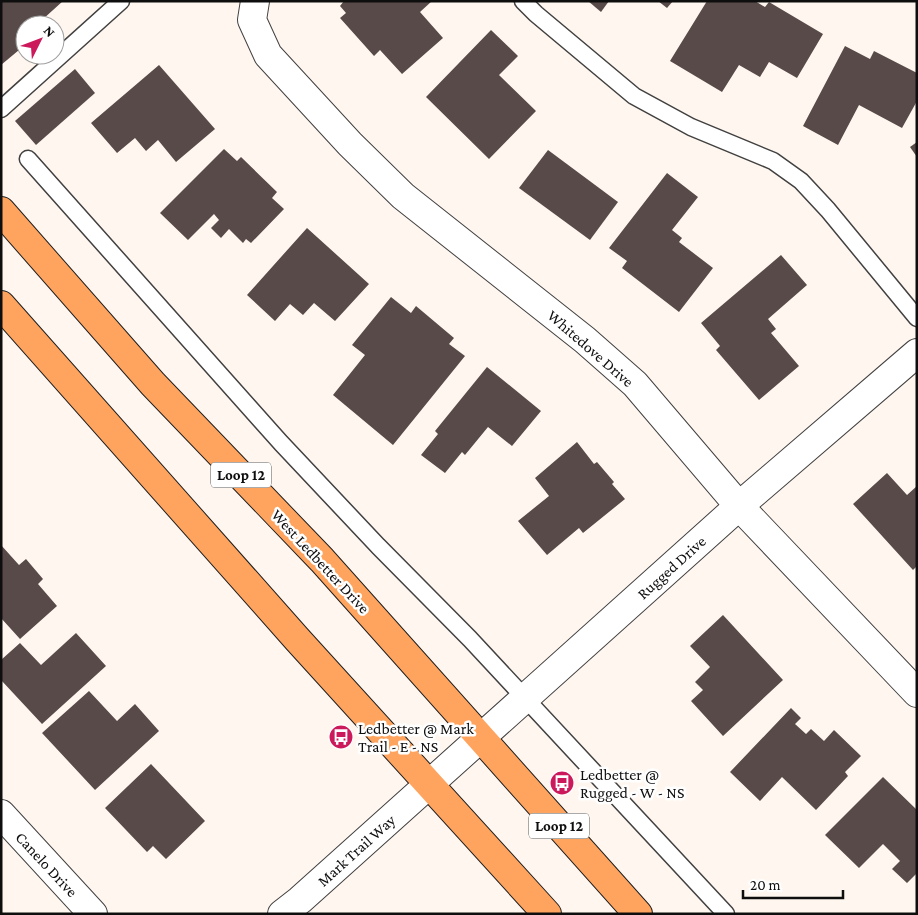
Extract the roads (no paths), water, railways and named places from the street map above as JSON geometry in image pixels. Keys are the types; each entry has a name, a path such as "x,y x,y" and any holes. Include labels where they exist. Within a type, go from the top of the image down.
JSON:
{"main road":[{"name":"West Ledbetter Drive","path":"1,211 153,384 322,560 638,914"},
{"path":"1,305 297,639 547,914"}],"street":[{"name":"Whitedove Drive","path":"254,11 268,55 350,144 403,196 585,340 635,384 739,506 917,692"},
{"name":"Rugged Drive","path":"429,785 739,506 917,353"},
{"name":"Mark Trail Way","path":"282,914 429,785"},
{"name":"Canelo Drive","path":"1,814 93,914"}],"lane":[{"path":"1,109 121,1"},
{"path":"523,1 634,96 691,127 773,161 801,181 828,210 917,318"},
{"path":"28,159 281,443 525,698 726,914"}],"place":[{"name":"Ledbetter @ Mark Trail - E - NS","path":"341,737"},
{"name":"Ledbetter @ Rugged - W - NS","path":"562,783"}]}
